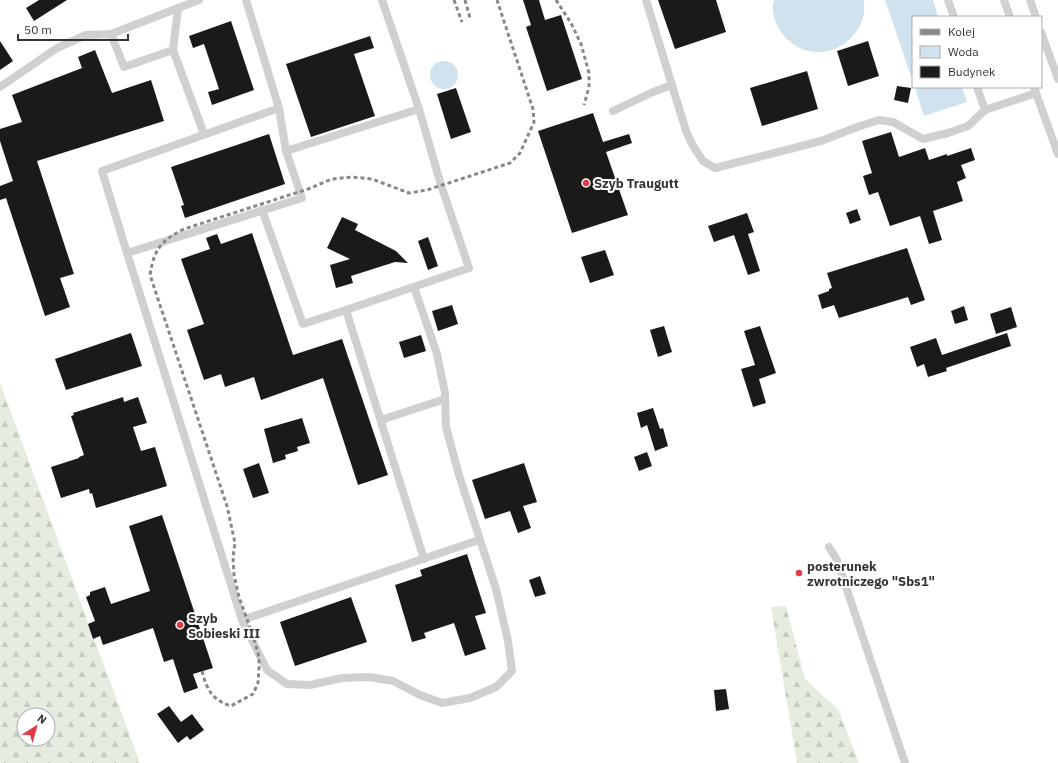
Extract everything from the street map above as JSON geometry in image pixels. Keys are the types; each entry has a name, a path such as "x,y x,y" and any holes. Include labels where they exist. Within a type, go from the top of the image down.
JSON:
{"lane":[{"path":"0,87 57,48 86,35 111,34 199,0"},
{"path":"128,253 302,198 286,151 279,108 246,0"},
{"path":"262,210 303,324 470,268 441,185 419,109 382,0"},
{"path":"646,0 686,131 693,146 703,161 715,168 821,141 879,120 893,122 923,139 948,133 968,126 985,110 1035,90 1058,154"},
{"path":"948,0 954,16"},
{"path":"1004,0 1010,16"},
{"path":"1030,0 1036,16"},
{"path":"178,8 173,50 204,134"},
{"path":"111,34 124,67 173,50"},
{"path":"1042,35 1058,79"},
{"path":"613,111 653,92 672,86"},
{"path":"977,88 985,110"},
{"path":"279,108 102,171 242,620 267,670 287,684 310,685 342,678 369,677 393,681 420,695 442,703 470,698 496,687 512,671 508,641 496,589 479,540 446,427 445,399 437,354 414,287"},
{"path":"286,151 419,109"},
{"path":"346,310 424,559"},
{"path":"380,420 445,399"},
{"path":"242,620 479,540"},
{"path":"830,546 839,567 905,763"}],"green space":[{"path":"0,383 140,763 0,763"},
{"path":"786,606 805,679 838,709 859,763 797,763 771,607"}],"water":[{"path":"774,0 864,0 864,14 857,30 849,40 840,47 829,51 818,52 806,50 795,45 785,37 776,22 773,8"},
{"path":"885,0 933,0 938,16 912,16 912,79"},
{"path":"444,61 454,65 458,75 454,85 444,89 434,85 430,75 434,65"},
{"path":"915,88 962,88 967,102 924,116"}],"building":[{"path":"39,0 67,0 34,21 26,8"},
{"path":"523,0 539,0 545,20 561,15 582,79 547,91 526,27 531,25"},
{"path":"658,0 716,0 726,32 675,49"},
{"path":"231,21 254,90 212,105 208,92 219,89 204,44 193,48 189,36"},
{"path":"370,36 374,48 354,54 375,116 311,137 286,64"},
{"path":"0,41 13,61 0,70"},
{"path":"868,41 879,76 848,86 837,51"},
{"path":"95,50 112,93 151,80 164,121 37,161 74,274 60,278 70,307 45,316 6,198 0,200 0,186 13,181 0,141 0,129 22,122 12,95 82,68 78,57"},
{"path":"807,71 818,109 762,126 750,88"},
{"path":"897,86 911,88 908,103 894,100"},
{"path":"456,88 471,132 451,139 437,94"},
{"name":"Szyb Traugutt","path":"593,113 603,142 629,134 632,143 606,152 628,215 572,233 538,131"},
{"path":"891,132 899,157 925,148 929,160 971,148 975,160 961,165 966,178 957,182 963,201 933,211 942,240 929,244 920,216 890,226 878,192 869,195 863,176 872,173 862,141"},
{"path":"269,134 285,184 185,218 181,206 184,205 171,167"},
{"path":"857,209 861,220 850,224 846,213"},
{"path":"747,213 754,232 748,234 760,271 748,275 734,235 714,242 708,226"},
{"path":"342,217 358,224 355,230 396,251 408,263 395,262 351,276 353,283 336,288 330,265 350,259 327,248"},
{"path":"252,233 293,355 342,339 388,475 358,485 323,378 261,400 254,377 225,387 221,374 204,380 187,330 204,324 181,259 210,249 206,238 217,234 221,244"},
{"path":"428,237 438,266 428,270 418,241"},
{"path":"907,248 925,300 911,305 908,297 839,318 834,305 822,309 818,295 829,291 829,289 832,288 827,273"},
{"path":"605,250 614,275 590,283 581,257"},
{"path":"452,305 458,324 438,331 432,311"},
{"path":"964,306 968,320 955,324 951,311"},
{"path":"1011,307 1017,327 996,334 990,314"},
{"path":"664,326 672,352 658,357 650,330"},
{"path":"760,326 776,373 759,379 766,403 753,407 741,369 755,365 744,331"},
{"path":"131,333 142,366 66,390 55,359"},
{"path":"1007,333 1011,346 946,368 947,371 928,377 924,364 917,367 910,347 936,338 942,355"},
{"path":"421,335 426,351 404,358 399,342"},
{"path":"123,397 124,402 138,397 147,423 133,427 141,451 155,447 167,486 96,508 92,493 90,494 89,489 61,498 51,467 84,455 71,416 74,415 73,413"},
{"path":"653,408 660,429 663,428 668,446 655,451 647,425 641,428 637,413"},
{"path":"302,418 310,443 297,447 298,451 285,455 286,459 273,463 264,429"},
{"path":"647,452 652,466 639,471 634,457"},
{"path":"259,463 269,493 253,498 243,469"},
{"path":"524,463 537,502 523,506 531,528 518,533 510,511 485,519 472,480"},
{"name":"Szyb Sobieski III","path":"162,515 213,668 193,674 198,688 184,693 173,659 164,662 153,628 103,645 100,636 93,639 88,624 95,621 86,597 90,595 90,592 105,587 111,604 150,591 129,526"},
{"path":"467,554 486,613 475,616 486,649 465,656 454,623 424,633 426,638 412,642 395,585 422,576 420,570"},
{"path":"540,576 546,594 535,597 529,580"},
{"path":"351,597 367,642 295,666 280,622"},
{"path":"726,689 729,709 716,711 714,690"},
{"path":"169,706 181,722 192,714 204,730 190,740 187,736 178,743 157,714"}],"railway":[{"path":"454,0 462,22"},
{"path":"465,0 470,18"},
{"path":"202,671 208,689 211,693 219,701 231,706 253,694 258,683 259,657 239,597 234,575 233,557 235,543 227,506 150,275 156,252 164,242 184,229 308,189 332,179 352,177 372,179 409,193 427,190 510,163 520,153 534,122 533,109 497,0"},
{"path":"556,0 571,23 581,44 589,73 589,87 584,105"}],"place":[{"name":"Szyb Traugutt","path":"586,183"},
{"name":"posterunek zwrotniczego \"Sbs1\"","path":"799,573"},
{"name":"Szyb Sobieski III","path":"180,625"}]}
